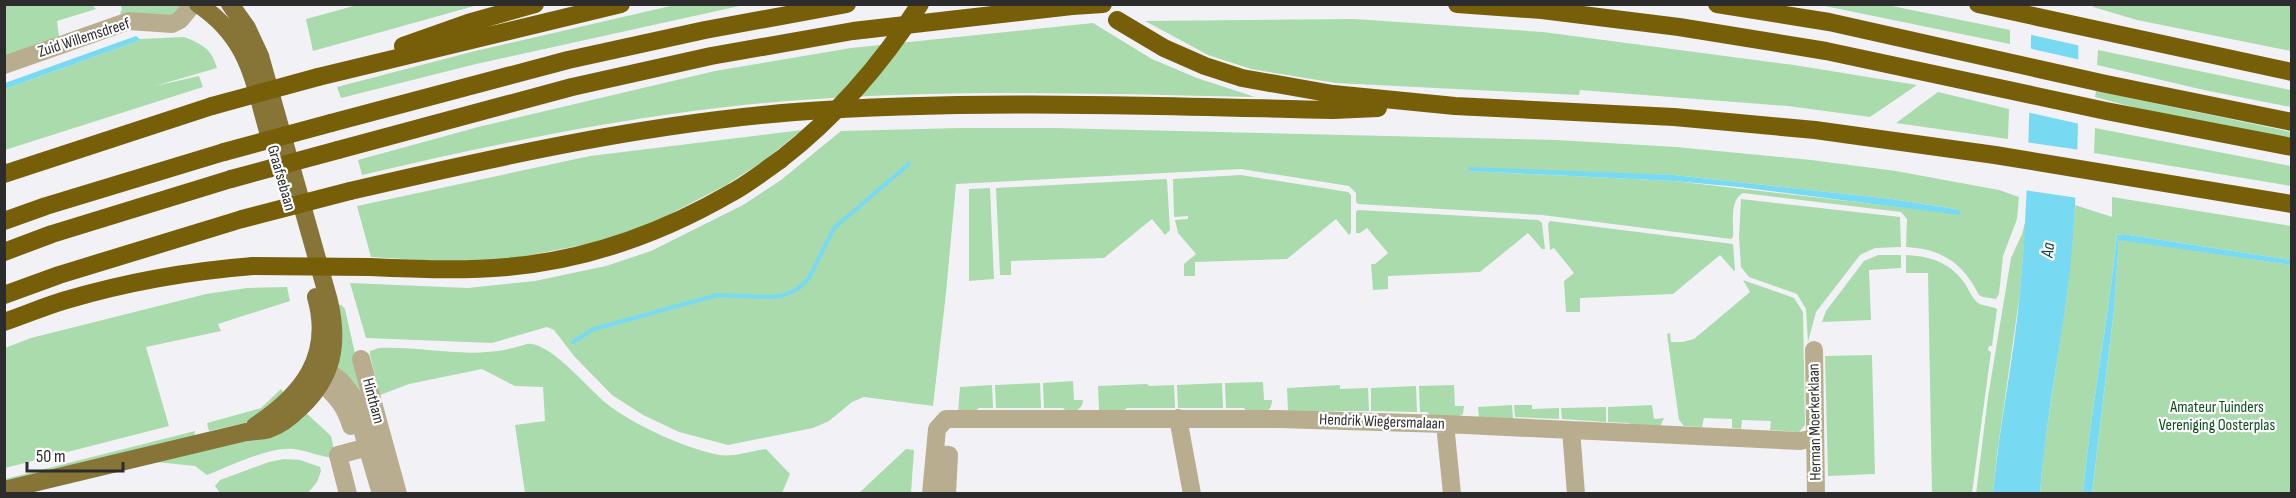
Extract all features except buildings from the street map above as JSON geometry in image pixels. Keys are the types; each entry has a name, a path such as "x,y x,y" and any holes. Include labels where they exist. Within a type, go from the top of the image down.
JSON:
{"highway":[{"path":"318,76 468,23 535,4"},
{"path":"4,174 212,106 318,76 621,4"},
{"path":"4,221 224,152 568,60 705,30 847,4"},
{"path":"4,322 64,300 140,282 206,270 253,266 442,270 506,267 561,260 645,235 691,215 733,192 780,160 818,128 857,90 901,34 920,4"},
{"path":"4,252 52,234 231,179 572,87 711,56 853,31 1104,4"},
{"path":"1457,4 1542,10 1679,27 1826,51 2106,111 2292,147"},
{"path":"1717,4 1829,22 2106,84 2292,122"},
{"path":"1978,4 2292,72"},
{"path":"1118,20 1164,48 1205,66 1242,78 1333,94 1455,106 1674,117 1815,130 1995,155 2292,204"},
{"path":"4,295 59,275 242,219 350,191 492,158 585,140 729,119 878,107 1054,103 1333,110 1455,106"}],"main road":[{"name":"Graafsebaan","path":"198,4 222,22 247,59 318,304 320,374"},
{"name":"Graafsebaan","path":"230,4 247,28 260,57 329,302 334,341 320,374"},
{"path":"4,490 246,432 273,414 320,374"}],"street":[{"name":"Zuid Willemsdreef","path":"4,65 129,21 176,23 193,4"},
{"name":"Herman Moerkerklaan","path":"1814,350 1816,494"},
{"name":"Hintham","path":"361,359 370,447 370,494"},
{"name":"Hintham","path":"320,374 352,395 370,447 381,494"},
{"name":"Hendrik Wiegersmalaan","path":"935,454 937,429 946,419 1178,418 1445,424 1800,441 1810,439 1815,435"},
{"path":"1178,418 1192,494"},
{"path":"1445,424 1452,494"},
{"path":"1571,430 1576,494"},
{"name":"Hintham","path":"370,447 398,494"},
{"path":"348,494 338,456 370,447"},
{"path":"931,494 935,454 949,455 946,494"}],"green space":[{"path":"120,4 180,5 181,11 179,16 126,18 120,13 122,9"},
{"path":"361,4 478,5 313,51 306,19"},
{"path":"679,4 744,5 476,64 341,98 337,87 475,51"},
{"path":"4,5 92,5 96,9 57,21 59,37 5,59"},
{"path":"1820,5 1887,5 2010,30 2010,44"},
{"path":"2093,5 2291,5 2291,51 2137,20 2093,7"},
{"path":"1354,19 1543,32 1794,65 1917,85 1870,117 1788,106 1580,90 1579,95 1336,83 1251,69 1208,55 1145,21"},
{"path":"1093,23 1152,59 1197,78 1255,97 990,93 858,96 726,107 588,127 362,175 358,160 482,126 715,71 851,48"},
{"path":"184,37 205,48 212,56 217,68 155,86 199,76 203,87 5,150 5,89 140,39"},
{"path":"2098,50 2291,90 2291,107 2097,65"},
{"path":"2096,91 2291,132 2291,140 2140,109 2095,97"},
{"path":"1938,92 2009,109 2008,139 1896,123"},
{"path":"1055,128 1557,140 1676,147 1811,160 1896,171 1999,190 2019,197 2017,219 2003,256 1999,294 1996,299 1979,295 1966,274 1950,260 1930,251 1906,247 1907,219 1901,212 1743,193 1734,207 1733,237 1731,239 1542,215 1358,204 1356,193 1349,186 1241,169 956,184 933,406 864,397 852,402 829,421 813,428 728,445 679,432 643,415 612,395 574,356 554,330 547,327 492,343 366,338 350,283 468,288 535,281 606,266 651,251 743,205 781,180 841,131","holes":["1470,171 1674,175 1892,199 1955,209 1961,214 1674,181"]},
{"path":"2095,128 2291,166 2291,186 2094,153"},
{"path":"802,130 765,160 726,185 643,228 603,241 505,260 437,261 371,257 357,206 590,156"},
{"path":"1241,175 1348,192 1351,195 1351,233 1349,235 1336,219 1287,259 1195,262 1195,276 1184,276 1184,264 1196,254 1178,233 1175,220 1188,219 1188,216 1174,217 1173,179"},
{"path":"1166,179 1170,230 1165,235 1152,219 1104,258 1011,261 1011,275 1000,275 996,188"},
{"path":"990,188 994,279 969,281 969,189"},
{"path":"2112,197 2291,226 2291,260 2123,234 2117,235 2083,493 2040,494 2043,455 2067,294 2075,205 2112,217"},
{"path":"1741,199 1900,217 1901,247 1875,248 1860,255 1816,312 1808,342 1806,309 1797,294 1749,277 1741,267 1739,237"},
{"path":"1358,210 1539,220 1542,223 1545,249 1542,249 1528,233 1480,272 1388,276 1388,289 1373,290 1371,264 1375,264 1388,253 1367,228 1356,233 1356,212"},
{"path":"2026,219 2020,293 1993,493 1976,494 1988,397 2011,258"},
{"path":"1550,221 1733,244 1735,270 1720,255 1673,294 1580,298 1580,312 1566,312 1564,281 1574,273 1554,248 1550,250 1548,224"},
{"name":"Amateur Tuinders Vereniging Oosterplas","path":"2119,239 2291,265 2291,493 2092,494 2114,309"},
{"path":"1878,255 1901,255 1901,268 1869,270 1871,320 1822,322 1826,311 1864,261"},
{"path":"1906,255 1923,257 1945,265 1965,283 1978,303 1997,309 1992,346 1989,346 1988,350 1991,352 1972,493 1932,493 1928,273 1906,273"},
{"path":"1743,280 1794,298 1803,312 1805,425 1799,432 1770,430 1771,421 1742,420 1741,429 1732,428 1732,419 1704,418 1702,427 1684,426 1679,420 1667,334 1670,333 1671,342 1694,339 1750,292"},
{"path":"287,287 290,301 218,324 221,331 146,347 169,426 5,468 5,348 31,338 206,294 247,288"},
{"path":"338,304 345,309 371,425 337,365"},
{"path":"527,344 547,350 607,404 631,420 661,435 720,455 737,455 766,449 790,474 782,493 525,493 515,425 545,421 543,387 515,386 482,369 409,384 380,395 370,355 370,351 379,348 470,353 507,349"},
{"path":"1872,355 1875,474 1828,476 1825,356"},
{"path":"1073,381 1074,400 1083,400 1080,408 1067,412 1063,408 1044,408 1043,383"},
{"path":"1263,382 1264,400 1272,400 1267,411 1248,413 1244,408 1226,408 1225,383"},
{"path":"1040,383 1041,408 996,408 995,385"},
{"path":"1222,383 1223,408 1178,408 1177,385"},
{"path":"1147,384 1149,386 1174,385 1175,408 1127,408 1122,412 1099,410 1098,386"},
{"path":"992,385 993,408 979,408 974,412 958,412 960,387"},
{"path":"1340,385 1340,389 1368,388 1369,411 1326,411 1322,414 1288,411 1287,388"},
{"path":"1454,385 1455,406 1464,406 1463,414 1456,418 1432,417 1427,412 1420,412 1419,386"},
{"path":"1416,386 1417,412 1371,411 1371,388"},
{"path":"281,389 286,396 254,421 209,431 207,423 261,408"},
{"path":"1512,405 1513,418 1510,421 1479,417 1478,407"},
{"path":"1514,405 1532,405 1532,409 1559,408 1559,419 1515,417"},
{"path":"1652,405 1654,419 1664,418 1660,427 1634,427 1629,423 1608,422 1608,407"},
{"path":"1606,407 1606,422 1562,419 1561,408"},
{"path":"304,411 331,436 336,458 284,449 250,457 207,475 195,466 156,462"},
{"path":"195,431 194,437 5,483 5,479"},
{"path":"906,449 914,450 911,493 859,493"},
{"path":"284,459 300,460 320,467 317,482 308,493 220,493 215,486 220,480 269,462"}],"water":[{"name":"Aa","path":"2032,5 2078,5 2078,114 2074,223 2067,295 2048,419 2040,493 1993,494 2023,255"},
{"path":"136,36 140,39 138,41 5,89 5,83"},
{"path":"1470,167 1674,175 1892,199 1955,209 1961,212 1960,215 1674,181 1470,171 1467,169"},
{"path":"2123,234 2291,260 2291,265 2119,240 2114,309 2092,493 2083,493 2117,235"}],"pier":[{"path":"2029,4 2081,6 2081,46 2028,34"},
{"path":"2028,48 2081,60 2080,124 2026,112"},
{"path":"2025,142 2080,150 2078,198 2024,190"}],"waterway":[{"path":"573,342 594,329 717,295 781,296 798,289 809,278 834,228 909,164"}]}
